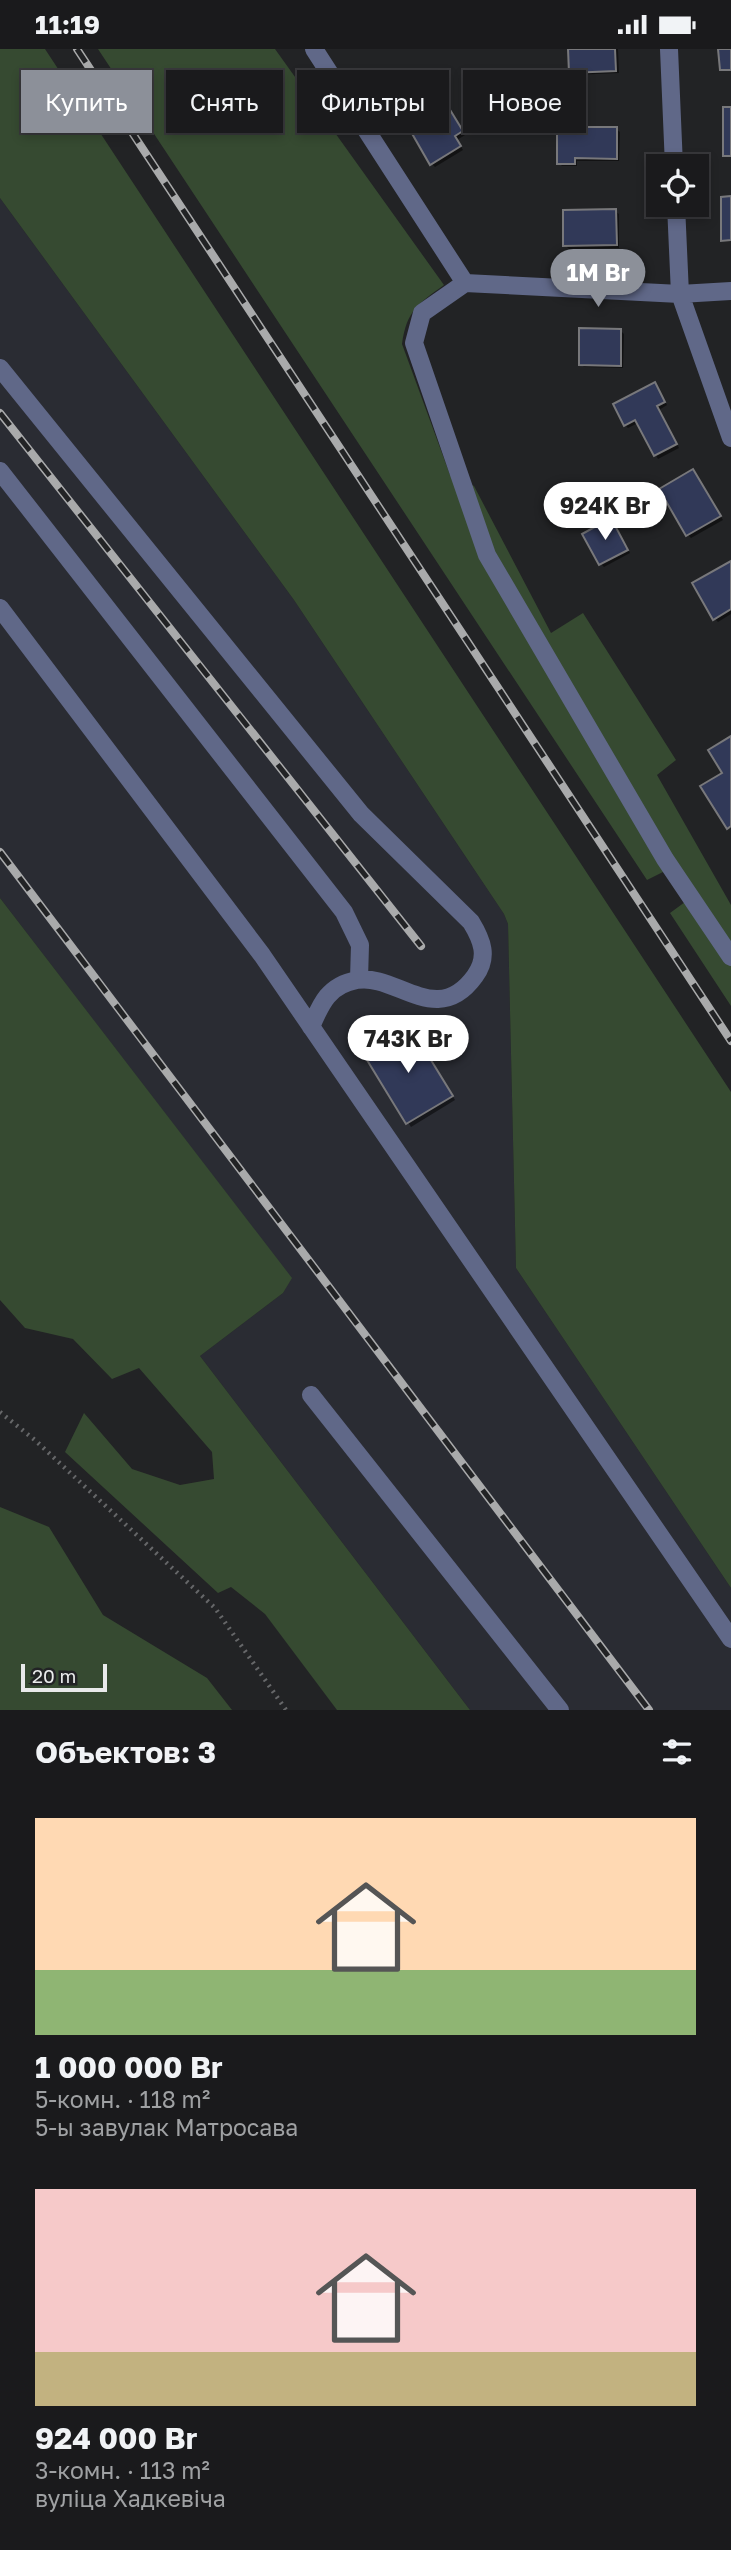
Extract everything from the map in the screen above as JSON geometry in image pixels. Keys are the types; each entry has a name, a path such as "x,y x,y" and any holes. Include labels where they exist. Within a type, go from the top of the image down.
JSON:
{"street":[{"path":"314,49 465,283"},
{"path":"669,49 673,154"},
{"path":"677,217 680,294 731,439"},
{"path":"731,291 680,294 465,283 422,313 414,343 487,555 665,859 731,957"},
{"path":"0,367 361,814 471,922 483,943 480,969 466,988 444,998 416,997 379,982 359,979 338,986 321,1002 311,1027"},
{"path":"0,471 344,912 360,945 359,979"},
{"path":"0,608 262,955 731,1639"},
{"path":"311,1395 560,1710"}],"path":[{"path":"0,1412 36,1441 215,1608 286,1710"}],"shaded area":[{"path":"0,198 294,600 504,914 508,924 516,1268 731,1588 731,1710 470,1710 200,1356 283,1293 291,1278 0,898"}],"green space":[{"path":"0,49 45,49 59,70 21,70 21,133 100,133 731,1092 731,1588 516,1268 508,924 504,914 294,600 0,198"},
{"path":"98,49 275,49 297,80 297,133 335,133 444,285 415,309 407,323 402,344 450,475 474,486 551,633 583,613 676,760 657,775 731,905 731,1006 670,913 685,902 665,871 647,880 152,131 152,70 112,70"},
{"path":"0,898 292,1278 283,1293 200,1356 470,1710 337,1710 265,1614 231,1587 218,1593 65,1452 84,1413 132,1469 180,1485 214,1479 212,1452 139,1368 112,1379 73,1339 25,1328 0,1300"},
{"path":"0,1507 49,1527 103,1615 207,1678 232,1710 0,1710"}],"building":[{"path":"568,49 615,49 616,71 569,70"},
{"path":"718,49 731,49 731,70 720,70"},
{"path":"723,107 731,107 731,156 723,156"},
{"path":"449,108 463,131 455,136 461,146 430,165 412,133 449,133"},
{"path":"586,127 617,127 617,159 575,158 575,164 557,164 557,133 586,133"},
{"path":"731,196 731,240 721,241 721,197"},
{"path":"616,209 617,245 563,246 563,210"},
{"path":"579,328 621,329 621,366 579,365"},
{"path":"655,382 665,402 657,406 677,444 654,456 635,420 624,426 613,404"},
{"path":"693,469 721,516 686,536 659,489"},
{"path":"611,518 628,550 599,565 582,534"},
{"path":"731,561 731,609 713,620 692,583"},
{"path":"731,736 731,826 727,829 700,786 722,773 708,750"},
{"path":"410,1026 453,1096 406,1124 364,1055"}],"railway":[{"path":"77,49 731,1041"},
{"path":"0,413 421,946"},
{"path":"0,852 649,1710"}]}
